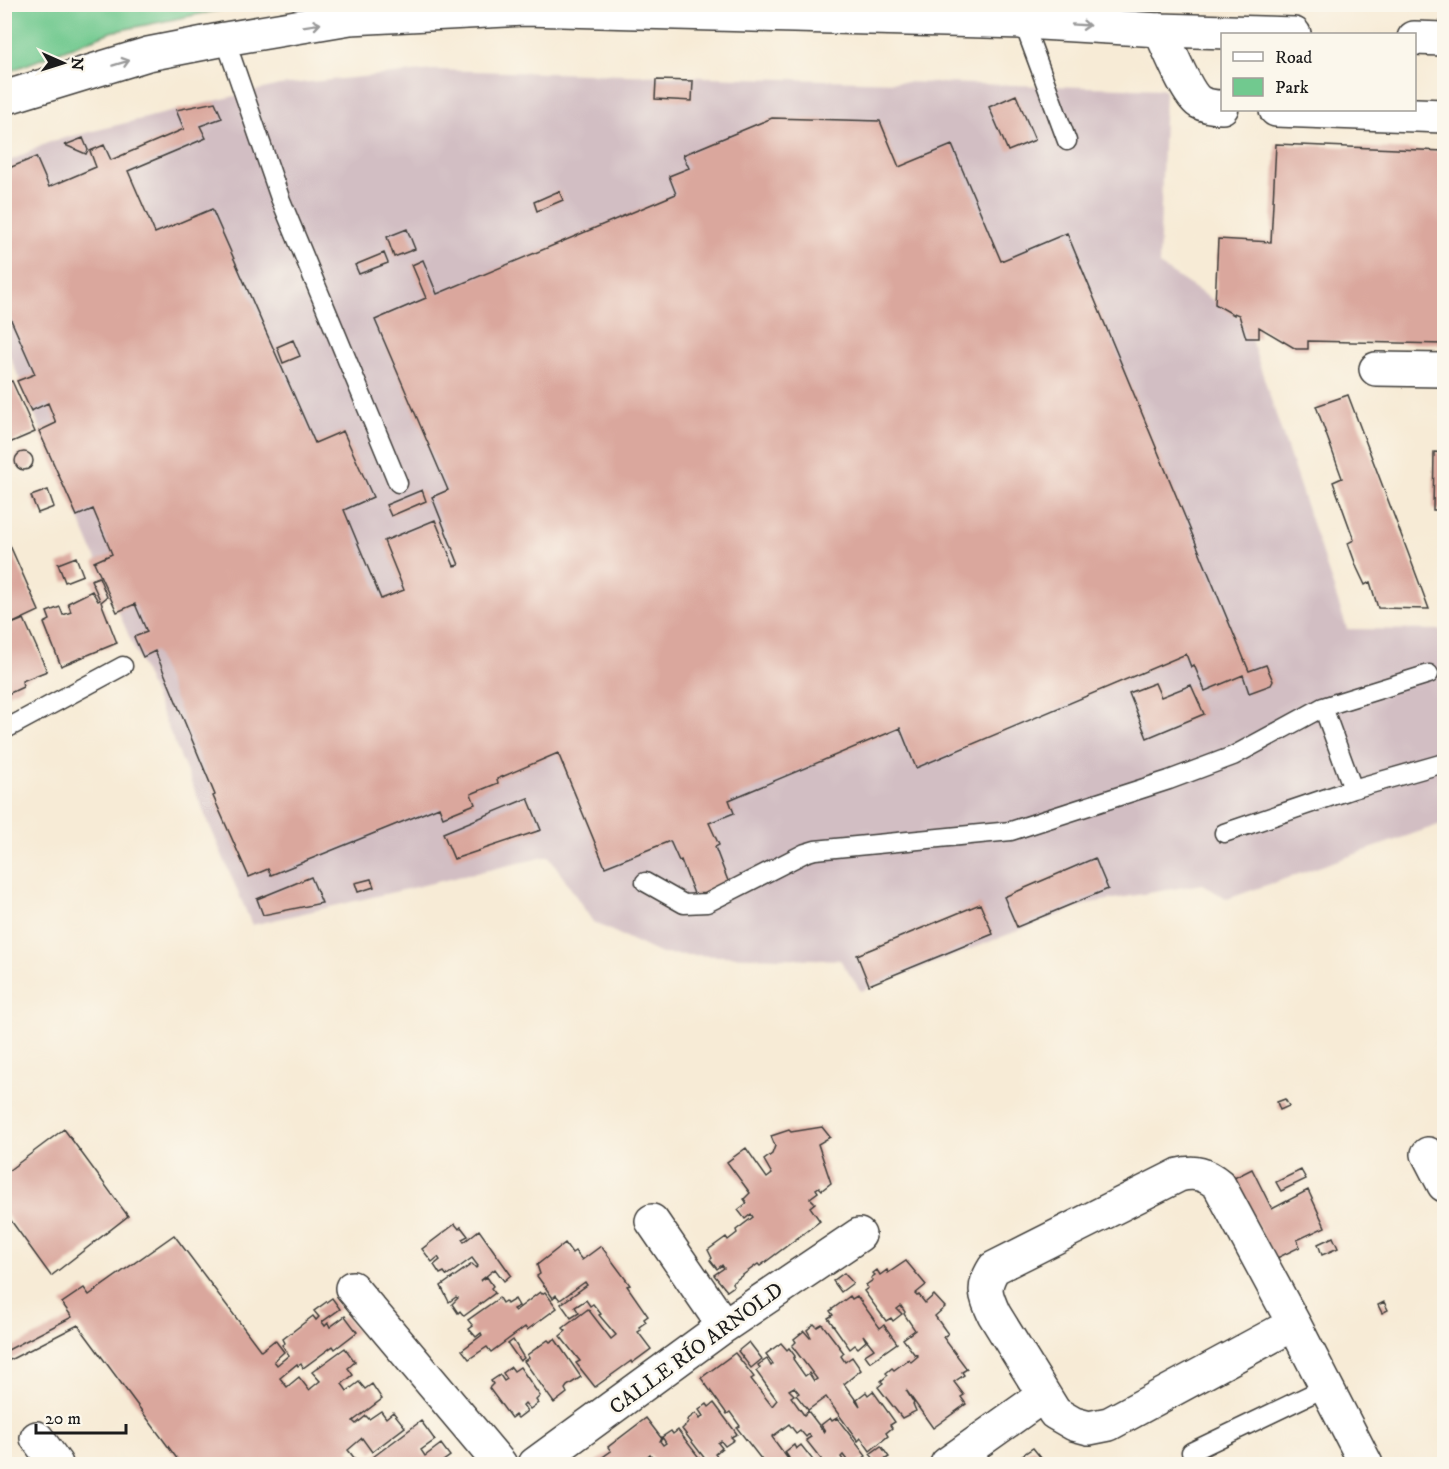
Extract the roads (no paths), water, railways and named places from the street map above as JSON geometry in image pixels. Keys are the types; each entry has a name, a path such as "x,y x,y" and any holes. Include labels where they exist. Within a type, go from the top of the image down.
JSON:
{"street":[{"path":"4,98 148,54 350,18 524,9 1019,13 1160,30 1260,33"},
{"path":"1160,30 1190,92 1199,102 1221,107"},
{"path":"1416,39 1444,39"},
{"path":"1304,111 1444,116"},
{"path":"1376,369 1444,370"},
{"path":"1428,1154 1444,1185"},
{"path":"1294,1324 1109,1424 1089,1428 1074,1424 1055,1413 994,1314 986,1296 986,1280 994,1268 1179,1175 1189,1172 1208,1176 1219,1185 1294,1324 1366,1464"},
{"path":"652,1221 724,1326"},
{"name":"CALLE RÍO ARNOLD","path":"535,1464 724,1326 859,1235"},
{"path":"352,1288 500,1464"},
{"path":"947,1464 1044,1395"},
{"path":"37,1438 56,1464"}],"lane":[{"path":"1019,13 1067,141"},
{"path":"225,39 280,198 398,483"},
{"path":"4,730 123,666"},
{"path":"645,882 684,904 707,903 815,850 1011,831 1168,780 1233,756 1323,707 1429,674"},
{"path":"1323,707 1353,789"},
{"path":"1224,833 1353,789 1444,763"},
{"path":"1191,1452 1326,1387"}]}
